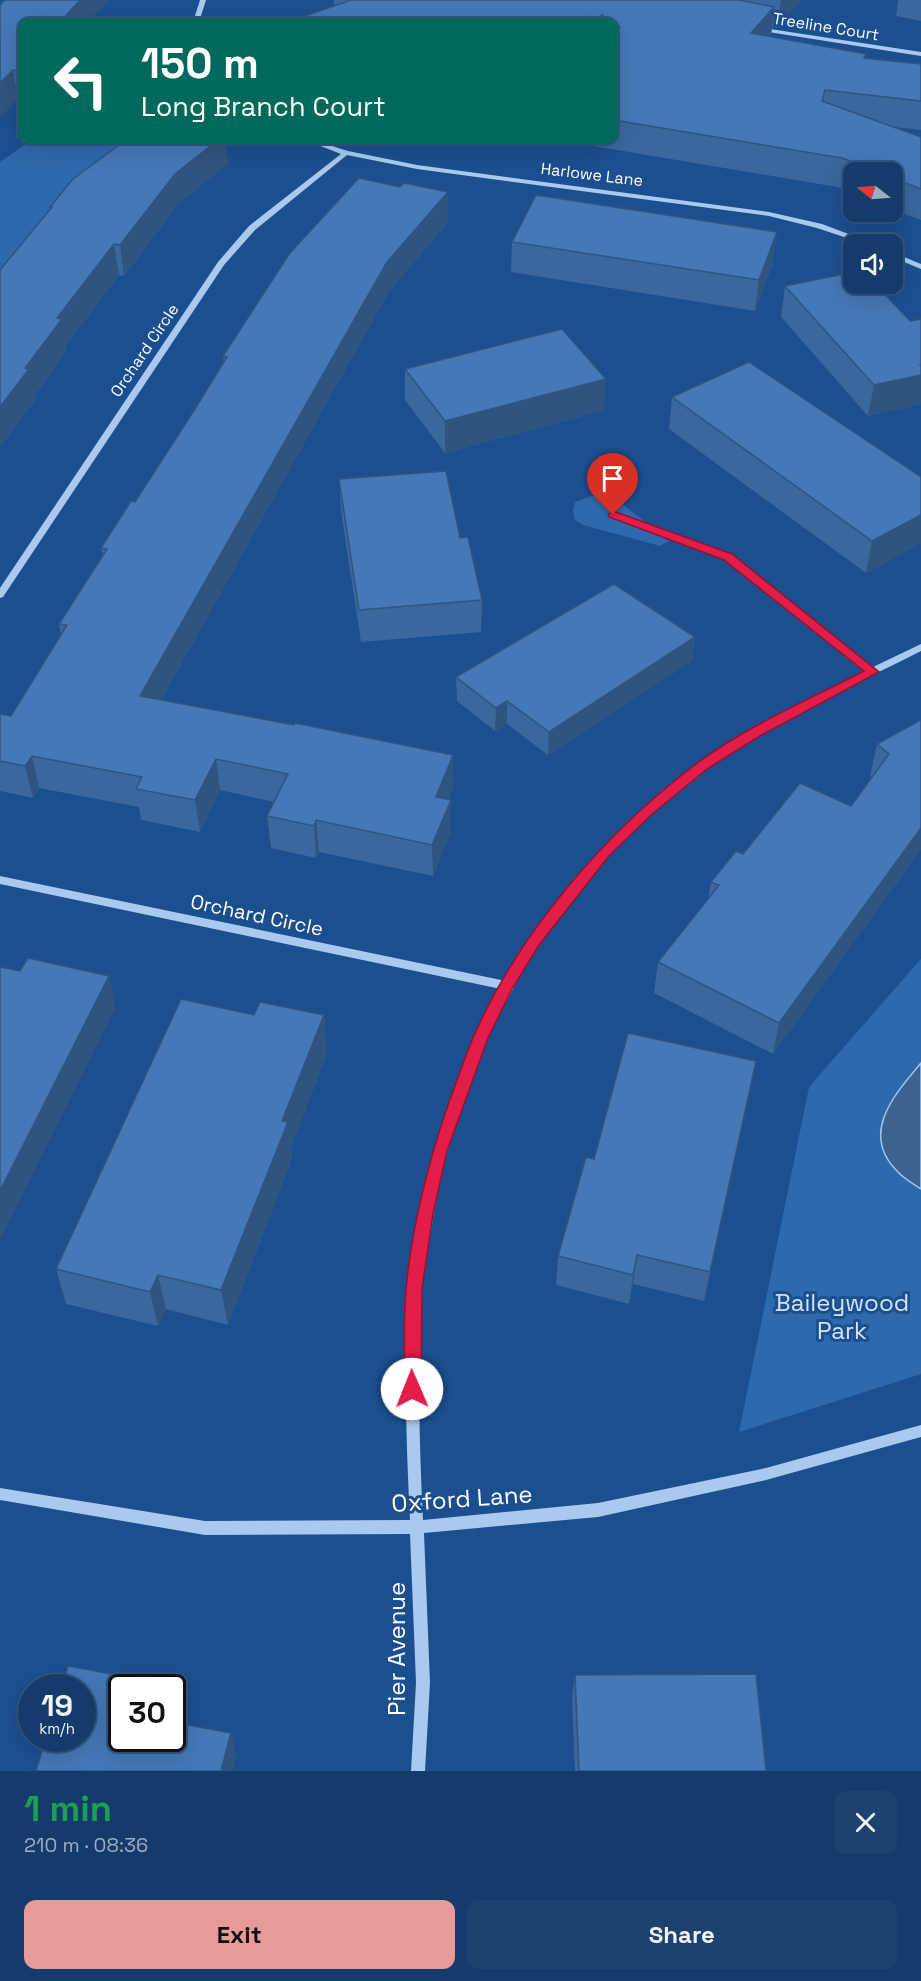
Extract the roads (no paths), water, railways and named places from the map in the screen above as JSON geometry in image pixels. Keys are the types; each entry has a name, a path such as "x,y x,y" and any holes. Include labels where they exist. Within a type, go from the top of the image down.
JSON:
{"street":[{"path":"197,18 203,0"},
{"name":"Treeline Court","path":"746,27 921,54"},
{"name":"Harlowe Lane","path":"320,144 346,153 458,173 769,214 843,234"},
{"name":"Orchard Circle","path":"0,595 221,264 252,228 346,153"},
{"path":"903,259 921,267"},
{"path":"613,515 728,557 873,672"},
{"path":"418,1527 412,1369 414,1289 425,1214 440,1151 458,1094 480,1038 507,986 534,942 605,853 646,812 702,766 756,733 921,647"},
{"name":"Orchard Circle","path":"0,880 507,986"},
{"name":"Oxford Lane","path":"0,1494 205,1528 418,1527 598,1510 766,1474 921,1431"},
{"name":"Pier Avenue","path":"418,1527 423,1685 418,1771"}],"park label":[{"name":"Baileywood Park","path":"842,1317"}]}
